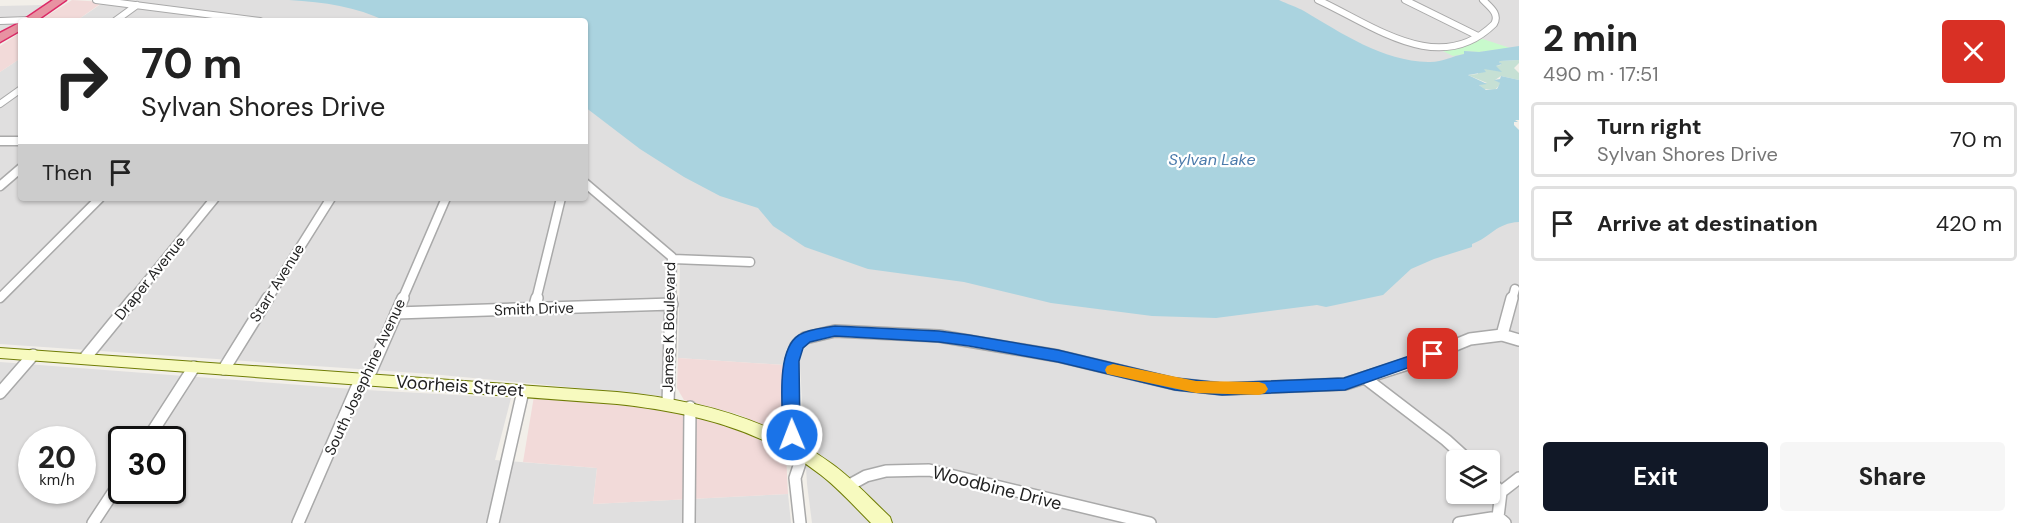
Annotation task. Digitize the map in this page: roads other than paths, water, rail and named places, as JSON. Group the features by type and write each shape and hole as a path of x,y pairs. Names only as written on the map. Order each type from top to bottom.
{"highway":[{"path":"33,18 61,0"},
{"path":"0,38 18,27"}],"street":[{"path":"96,0 236,18"},
{"path":"1318,0 1397,38 1424,47 1451,49 1465,44 1494,27 1497,21 1492,8 1483,0"},
{"path":"1405,0 1478,36"},
{"path":"119,18 137,5"},
{"path":"200,18 205,14"},
{"path":"0,21 18,21"},
{"path":"0,104 18,91"},
{"path":"0,141 18,141"},
{"path":"0,186 18,171"},
{"name":"James K Boulevard","path":"588,186 673,259 668,403"},
{"path":"0,298 97,201"},
{"name":"Draper Avenue","path":"85,358 213,201"},
{"name":"Starr Avenue","path":"224,369 329,201"},
{"name":"South Josephine Avenue","path":"298,523 357,387 371,371 445,201"},
{"path":"534,309 560,201"},
{"path":"673,259 750,262"},
{"path":"1502,335 1515,289"},
{"name":"Smith Drive","path":"396,313 672,304"},
{"path":"800,523 795,478 797,450 791,361 796,346 805,338 835,331 939,336 1058,356 1129,374 1196,387 1251,389 1345,384 1414,362 1470,339 1502,335 1519,340"},
{"name":"Voorheis Street","path":"0,353 523,391 668,403 690,407 752,426 797,450 828,470 883,523"},
{"path":"0,393 33,355"},
{"path":"156,426 194,367"},
{"path":"1365,378 1457,450"},
{"path":"493,523 523,391"},
{"path":"689,523 690,407"},
{"name":"Woodbine Drive","path":"846,487 863,476 877,471 898,468 929,470 1150,523"},
{"path":"1459,523 1501,520 1501,492 1519,478"},
{"path":"93,523 108,500"}],"water":[{"name":"Sylvan Lake","path":"289,0 1279,0 1363,44 1395,57 1428,62 1464,54 1464,51 1479,52 1519,46 1519,60 1500,61 1502,64 1496,66 1502,72 1484,69 1486,72 1468,75 1487,84 1479,85 1486,90 1497,89 1500,83 1494,80 1500,79 1501,76 1519,80 1519,120 1515,120 1518,122 1514,122 1514,125 1519,130 1519,222 1499,228 1472,244 1472,247 1411,269 1383,295 1326,307 1317,305 1216,318 1152,316 1051,303 964,282 868,269 805,247 773,226 758,208 720,196 684,177 640,149 588,109 588,18 378,18 340,6"}]}
